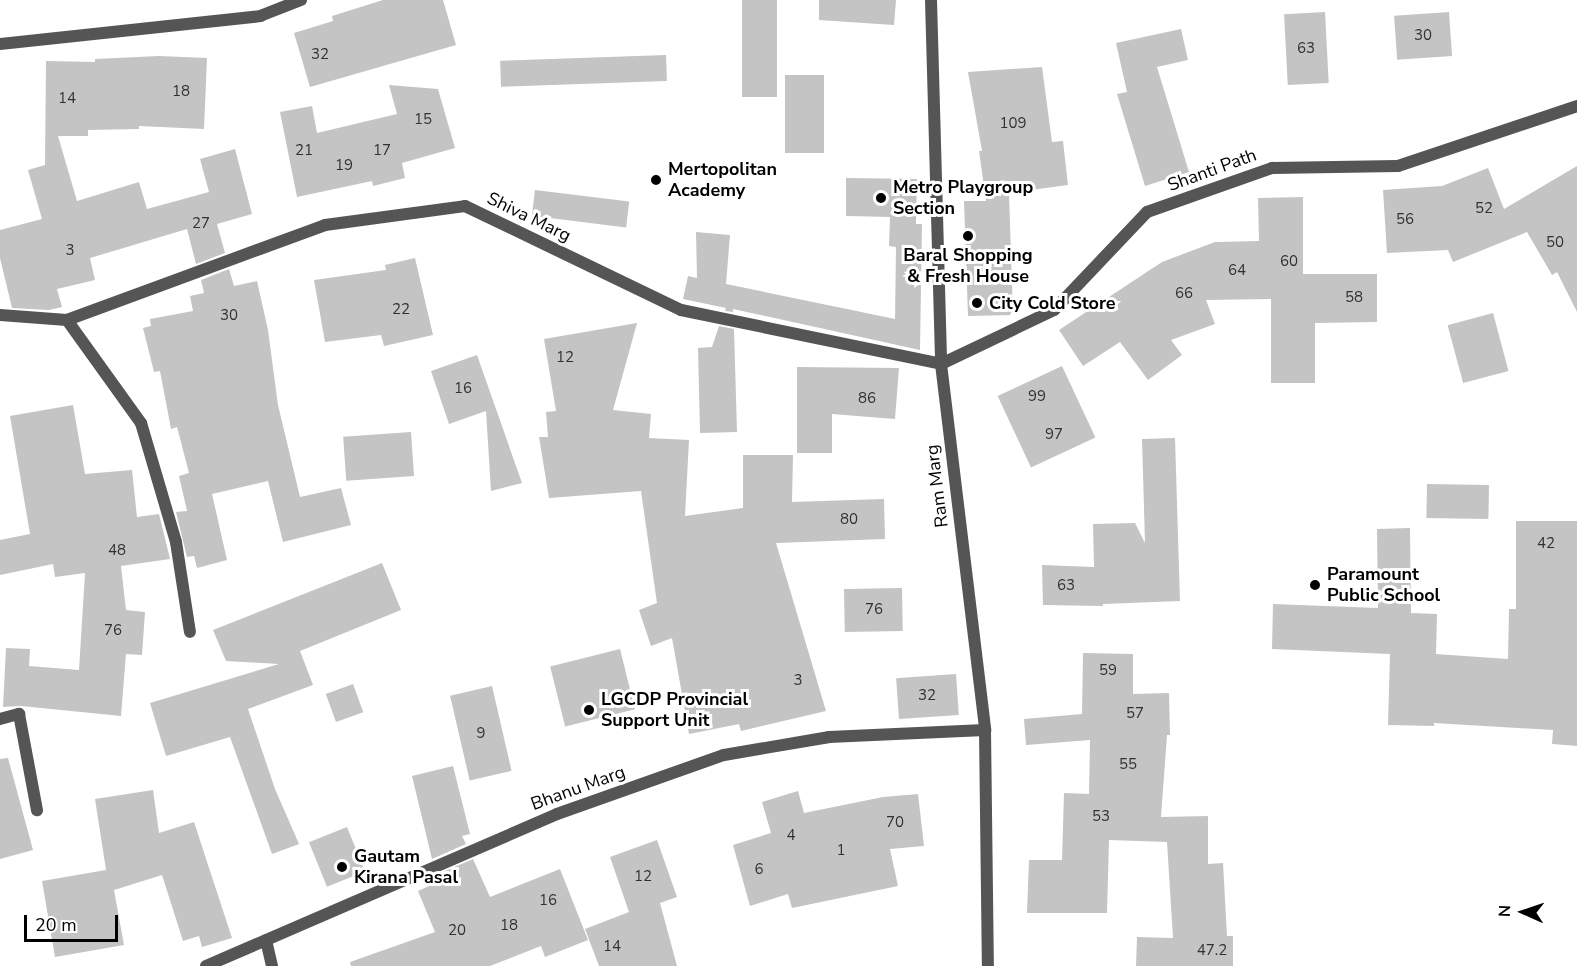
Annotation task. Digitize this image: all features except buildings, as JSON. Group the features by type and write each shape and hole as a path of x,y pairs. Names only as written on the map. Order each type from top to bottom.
{"street":[{"path":"0,44 260,16 301,0"},
{"name":"Ram Marg","path":"931,0 941,364 985,730 988,966"},
{"name":"Shanti Path","path":"941,364 1054,310 1147,212 1272,168 1398,166 1577,106"},
{"name":"Shiva Marg","path":"0,315 67,320 325,225 465,206 681,310 941,364"},
{"path":"67,320 141,423 176,542 190,632"},
{"path":"0,719 19,714 37,810"},
{"name":"Bhanu Marg","path":"206,966 557,814 724,755 829,738 985,730"},
{"path":"266,940 272,966"}],"place":[{"name":"Mertopolitan Academy","path":"656,180"},
{"name":"Metro Playgroup Section","path":"881,198"},
{"name":"Baral Shopping & Fresh House","path":"968,236"},
{"name":"City Cold Store","path":"977,303"},
{"name":"Paramount Public School","path":"1315,585"},
{"name":"LGCDP Provincial Support Unit","path":"589,710"},
{"name":"Gautam Kirana Pasal","path":"342,867"}]}
